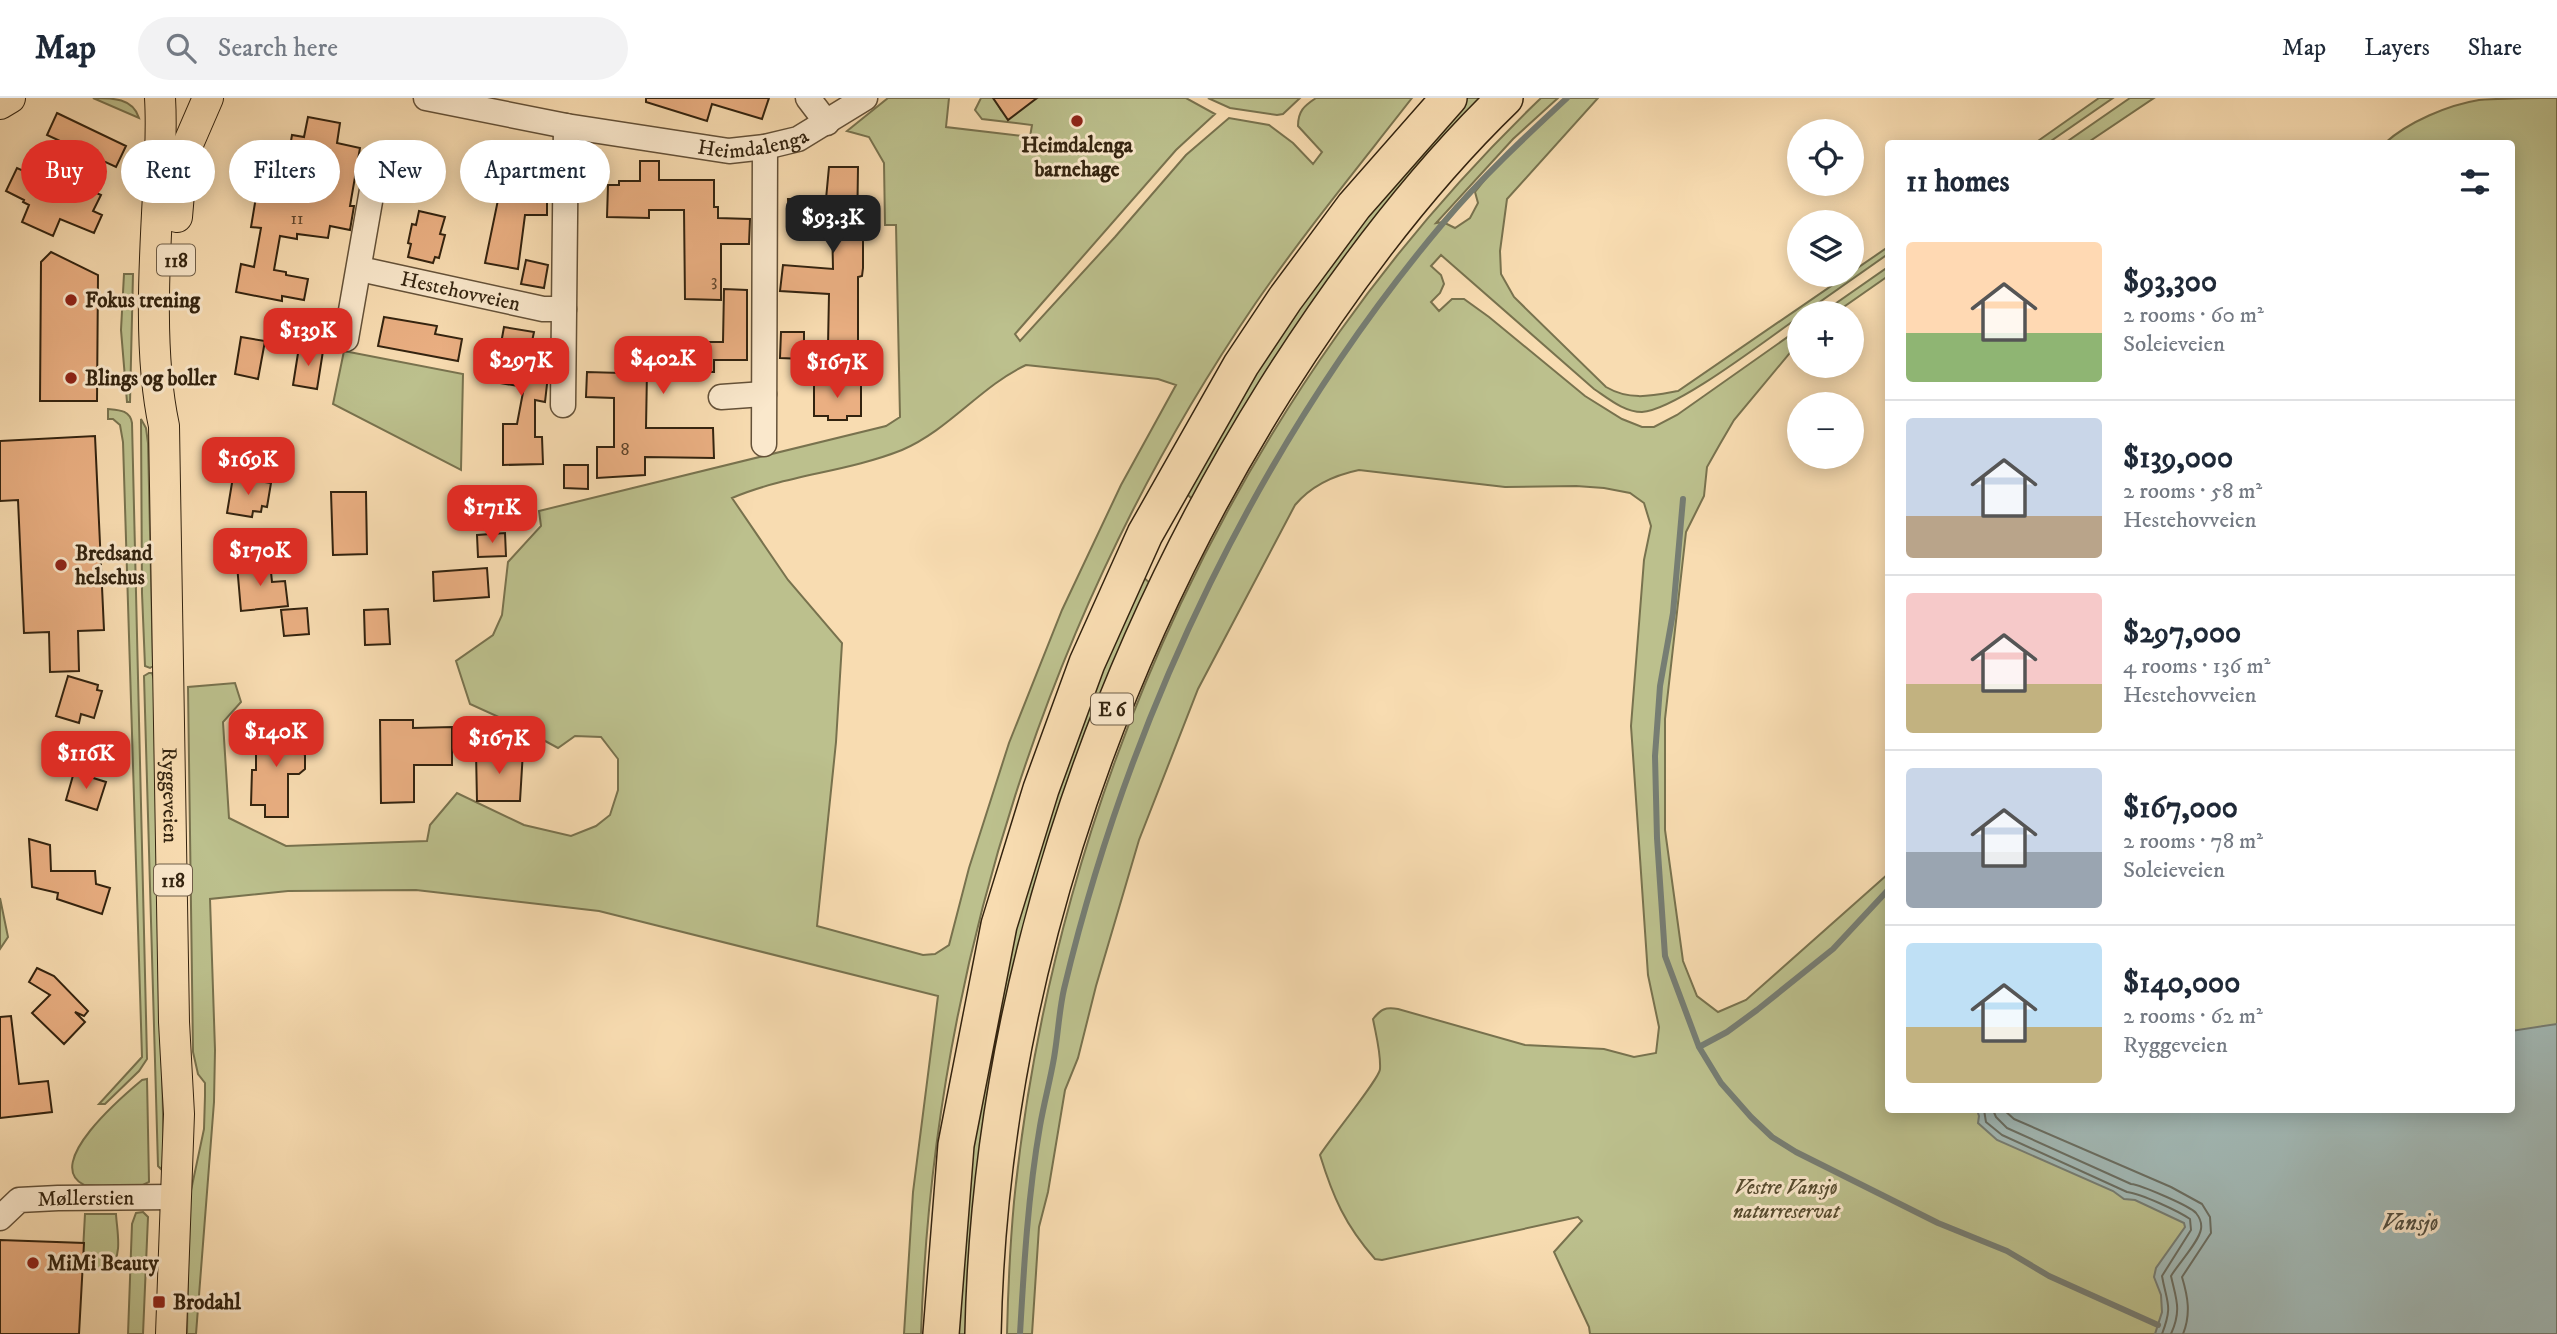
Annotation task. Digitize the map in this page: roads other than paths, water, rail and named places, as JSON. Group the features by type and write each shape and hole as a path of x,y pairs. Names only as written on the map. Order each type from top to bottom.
{"highway":[{"name":"E 6","path":"941,1334 956,1145 999,925 1041,789 1087,663 1145,534 1241,365 1285,299 1354,206 1449,98"},
{"name":"E 6","path":"983,1334 988,1238 999,1144 1034,955 1058,865 1110,714 1167,585 1240,448 1304,345 1356,271 1410,203 1504,98"}],"main road":[{"path":"0,104 10,98"},
{"name":"Ryggeveien","path":"160,98 155,246 156,359 158,399 164,426 174,1021 179,1114 171,1334"},
{"name":"Ryggeveien","path":"164,426 170,407 178,191 182,158 208,98"}],"street":[{"name":"Heimdalenga","path":"426,98 566,127 729,150 765,147 798,139 865,98"},
{"path":"808,98 827,123"},
{"path":"563,405 566,127"},
{"path":"764,444 765,147"},
{"path":"346,338 370,203"},
{"name":"Hestehovveien","path":"360,269 543,309 564,309"},
{"path":"721,397 764,394"},
{"name":"Møllerstien","path":"0,1218 19,1200 177,1198"}],"water":[{"name":"Vansjø","path":"2557,1024 2557,1334 2155,1334 2162,1312 2161,1295 2154,1277 2156,1268 2185,1227 2184,1223 2135,1200 2124,1199 2113,1191 1997,1140 1978,1123 1978,1113 2515,1113 2515,1030"}],"waterway":[{"path":"1020,1334 1032,1178 1064,989 1092,886 1125,783 1165,682 1210,583 1261,487 1317,395 1378,306 1458,205 1567,98"},
{"path":"1683,499 1673,613 1660,686 1655,756 1657,838 1665,956 1699,1047 1721,1083 1751,1117 1772,1137 1796,1152 1938,1223 2007,1251 2049,1276 2158,1325"},
{"path":"1699,1047 1727,1032 1833,949 1885,893"}],"place":[{"name":"Heimdalenga barnehage","path":"1077,121"},
{"name":"Fokus trening","path":"71,300"},
{"name":"Blings og boller","path":"71,378"},
{"name":"Bredsand helsehus","path":"61,565"},
{"name":"MiMi Beauty","path":"33,1263"},
{"name":"Brodahl","path":"159,1302"}],"park label":[{"name":"Vestre Vansjø naturreservat","path":"1786,1199"}]}
